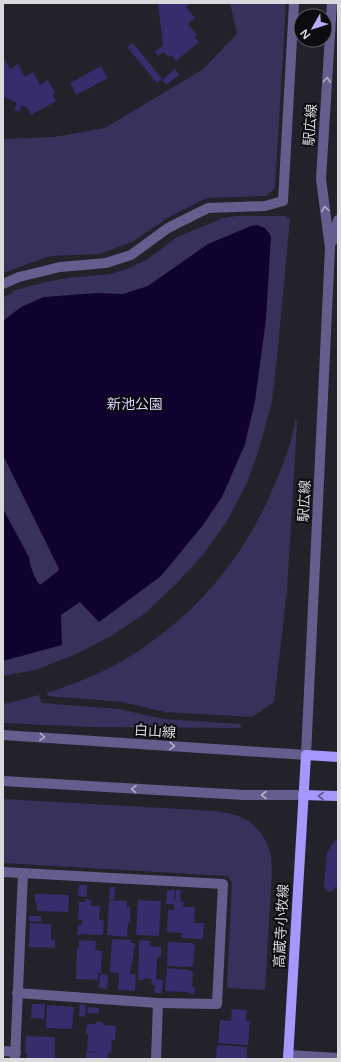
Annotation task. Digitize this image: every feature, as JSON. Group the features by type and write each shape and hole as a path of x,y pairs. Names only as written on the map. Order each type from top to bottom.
{"main road":[{"path":"306,755 338,757"},
{"name":"高蔵寺小牧線","path":"288,1057 306,755"},
{"path":"303,795 338,796"}],"street":[{"path":"3,284 19,277 60,267 106,263 131,255 168,228 208,208 265,206 284,201 294,3"},
{"name":"駅広線","path":"306,755 330,248 321,179 332,3"},
{"name":"駅広線","path":"330,248 338,220"},
{"name":"白山線","path":"3,735 306,755"},
{"path":"3,781 244,795 303,795"},
{"path":"3,872 223,884 217,1004 158,1002 17,993"},
{"path":"3,1051 15,1055 23,874"},
{"path":"156,1059 158,1002"},
{"path":"288,1057 338,1058"}],"green space":[{"path":"230,3 286,3 275,188 266,196 207,198 169,217 132,242 99,254 50,256 3,273 3,139 54,137 105,128 202,70 237,34"},
{"name":"新池公園","path":"237,216 285,216 290,219 272,401 260,446 247,483 227,521 202,556 176,584 143,615 111,636 74,655 35,670 3,676 3,297 13,293 12,291 46,282 67,278 110,274 130,268 148,259 177,237 221,218"},
{"path":"295,419 297,422 287,591 274,702 252,717 165,712 122,702 48,696 47,693 100,672 117,664 143,648 189,611 210,589 246,542 260,515 287,454"},
{"path":"39,695 42,703 119,709 163,719 240,724 241,728 91,727 3,723 3,704"},
{"path":"3,799 215,811 233,814 253,824 264,838 271,857 272,871 265,990 227,988 232,882 227,876 3,863"}],"shaded area":[{"name":"新池公園","path":"257,225 265,228 271,236 266,319 255,401 245,444 222,497 203,525 161,576 99,622 80,602 61,615 62,645 3,661 3,509 29,557 33,572 40,585 59,569 3,455 3,321 21,307 44,297 97,293 123,294 148,286 208,244 251,226"}],"building":[{"path":"158,3 191,3 186,7 195,18 188,24 197,35 194,36 199,42 176,61 172,55 169,57 164,52 158,56 155,52 163,45"},
{"path":"133,43 162,79 157,83 127,47"},
{"path":"3,57 10,69 18,64 25,77 33,72 40,85 48,80 55,93 53,95 56,101 31,115 27,108 22,105 19,112 14,110 17,103 3,96"},
{"path":"101,66 108,78 76,95 70,83"},
{"path":"175,69 179,75 166,85 162,80"},
{"path":"338,837 338,887 335,887 333,891 328,892 324,886 327,853"},
{"path":"79,885 87,885 87,897 78,896"},
{"path":"110,887 115,887 114,899 109,899"},
{"path":"167,890 175,890 175,901 176,890 181,890 180,902 184,902 183,907 195,907 194,923 204,923 203,939 182,938 182,933 167,932 168,910 174,910 174,904 166,904"},
{"path":"35,894 69,895 68,912 37,911"},
{"path":"85,899 91,900 91,906 100,906 99,920 104,920 103,935 77,935 78,925 82,925 82,920 78,920 79,902 85,902"},
{"path":"109,900 127,901 127,907 130,907 130,923 128,923 127,937 107,935"},
{"path":"138,900 161,901 159,936 136,935"},
{"path":"29,916 41,916 41,922 29,921"},
{"path":"30,923 51,924 51,940 55,940 55,948 29,947"},
{"path":"112,939 131,940 131,943 135,943 130,974 136,975 135,991 118,990 119,973 110,972"},
{"path":"79,940 96,941 95,950 102,951 101,973 98,973 98,980 76,979 77,948 79,948"},
{"path":"139,940 150,941 150,946 161,947 161,957 157,957 156,979 163,980 162,993 154,993 155,985 151,985 152,979 144,978 144,980 138,980"},
{"path":"168,942 193,943 193,945 195,945 192,967 167,966"},
{"path":"167,968 193,971 192,987 195,987 194,994 188,992 165,991"},
{"path":"100,974 108,975 107,989 99,988"},
{"path":"32,1004 45,1004 44,1019 31,1018"},
{"path":"80,1004 86,1005 85,1017 79,1016"},
{"path":"47,1005 74,1007 72,1029 46,1028"},
{"path":"88,1007 99,1008 99,1014 87,1013"},
{"path":"232,1009 247,1010 246,1021 250,1021 248,1045 218,1043 220,1020 231,1021"},
{"path":"96,1022 103,1022 103,1025 116,1026 115,1040 112,1040 111,1053 108,1053 108,1059 86,1059 86,1052 100,1053 87,1051 87,1025 96,1024"},
{"path":"26,1036 55,1037 55,1059 27,1059 27,1054 25,1053"},
{"path":"217,1045 247,1047 247,1059 216,1059"}]}
